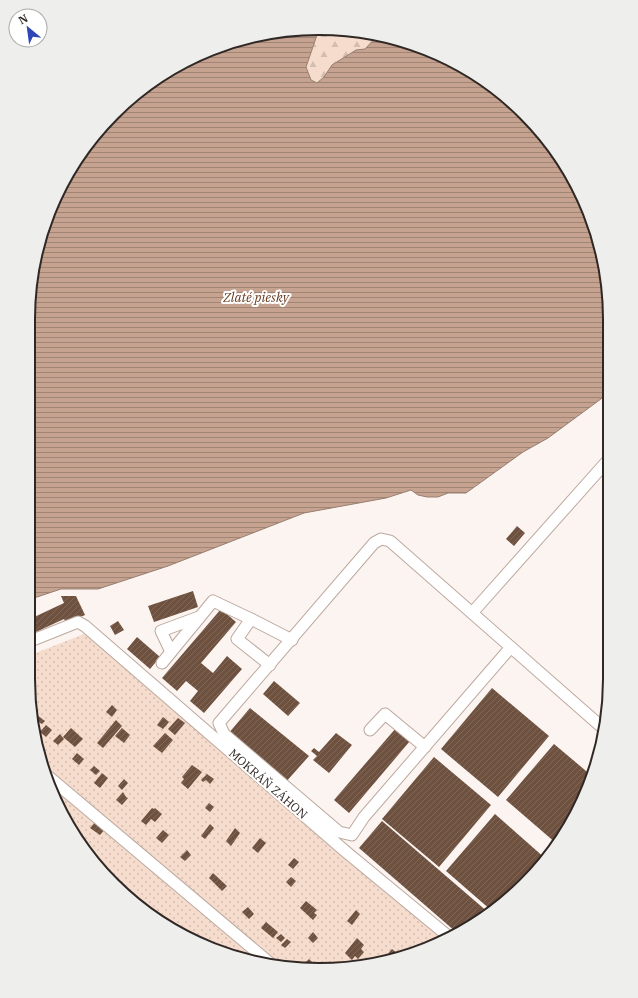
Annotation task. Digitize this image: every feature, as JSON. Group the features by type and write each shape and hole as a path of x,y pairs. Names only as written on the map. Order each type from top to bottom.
{"street":[{"path":"472,613 603,466"},
{"path":"510,647 364,818 352,835 339,832 224,734 219,723 374,543 382,539 390,541 599,725"},
{"path":"162,663 213,601 292,640"},
{"path":"170,652 161,631 200,617"},
{"path":"251,619 238,639 270,665"},
{"name":"MOKRÁŇ ZÁHON","path":"35,639 78,622 340,846 445,934"},
{"path":"370,730 385,714 425,747"},
{"path":"55,782 264,958"}],"green space":[{"path":"317,35 356,37 373,40 365,49 356,50 332,65 324,78 317,83 311,80 306,67"},
{"path":"84,634 109,642 450,931 410,948 374,958 356,961 319,963 282,961 264,958 228,948 193,934 161,915 132,893 105,866 83,837 64,805 50,770 40,734 37,716 35,653"}],"water":[{"name":"Zlaté piesky","path":"317,35 306,67 311,80 317,83 324,77 332,65 356,50 365,49 374,40 410,50 445,64 477,83 506,105 520,118 544,146 565,177 574,193 588,228 598,264 601,282 603,319 603,397 548,438 523,452 466,493 448,493 438,497 427,497 418,495 411,490 386,498 304,513 168,566 98,589 61,589 35,598 35,319 37,282 40,264 50,228 64,193 83,161 105,132 118,118 132,105 161,83 193,64 228,50 264,40 282,37"}],"building":[{"path":"517,526 525,533 514,546 506,539"},
{"path":"193,591 198,607 154,622 148,606"},
{"path":"61,596 76,596 85,615 66,623 64,619 36,632 35,617 64,603"},
{"path":"221,609 236,622 201,663 213,673 227,656 242,669 204,713 190,701 198,691 186,681 177,691 162,678"},
{"path":"118,621 124,630 115,635 110,626"},
{"path":"137,637 160,657 150,669 127,649"},
{"path":"274,681 300,703 288,716 263,694"},
{"path":"492,688 549,736 498,797 441,749"},
{"path":"112,705 117,710 112,717 106,712"},
{"path":"250,708 309,756 285,783 228,734"},
{"path":"37,715 45,721 42,724 38,722"},
{"path":"163,717 169,722 163,729 157,725"},
{"path":"178,718 185,723 175,735 168,729"},
{"path":"116,720 122,726 103,748 97,743"},
{"path":"46,725 52,730 46,737 40,732"},
{"path":"71,728 83,739 75,747 63,737"},
{"path":"122,728 130,735 124,743 115,736"},
{"path":"396,728 410,741 349,813 334,800"},
{"path":"165,733 173,740 162,753 153,746"},
{"path":"336,733 352,745 329,773 313,760 317,756 311,751 314,748 319,752"},
{"path":"60,734 64,739 58,745 53,741"},
{"path":"554,744 587,772 574,805 553,840 506,800"},
{"path":"77,753 84,759 79,765 72,759"},
{"path":"434,757 491,805 439,867 382,819"},
{"path":"192,765 202,772 188,789 181,783 184,779 182,777"},
{"path":"94,766 100,771 96,775 90,770"},
{"path":"102,773 108,778 100,788 94,783"},
{"path":"207,774 214,779 210,784 206,780 203,782 201,780"},
{"path":"124,779 128,783 122,790 118,786"},
{"path":"123,792 128,798 122,805 116,800"},
{"path":"209,803 214,807 210,812 205,808"},
{"path":"152,808 155,808 162,814 155,822 151,819 146,825 141,821"},
{"path":"495,814 542,855 520,880 488,907 446,871"},
{"path":"96,821 106,828 100,835 90,828"},
{"path":"382,821 485,909 453,929 359,848"},
{"path":"210,824 214,828 205,839 201,836"},
{"path":"235,828 240,833 231,846 226,841"},
{"path":"163,830 169,835 162,843 156,838"},
{"path":"260,838 266,843 258,853 252,848"},
{"path":"187,850 191,855 185,861 180,857"},
{"path":"294,858 299,862 293,869 288,865"},
{"path":"213,873 227,886 222,891 209,878"},
{"path":"291,877 296,881 291,887 286,882"},
{"path":"306,901 317,910 314,913 317,915 313,920 300,908"},
{"path":"248,907 254,914 249,919 242,912"},
{"path":"356,910 360,914 352,925 347,921"},
{"path":"266,922 278,932 273,938 261,928"},
{"path":"313,932 318,938 313,943 308,938"},
{"path":"281,934 285,938 281,942 276,938"},
{"path":"357,938 364,945 361,949 364,952 358,959 355,956 352,960 345,953"},
{"path":"287,939 291,942 285,948 281,945"},
{"path":"392,949 396,952 393,953 387,954"},
{"path":"309,959 313,963 306,962"}]}
